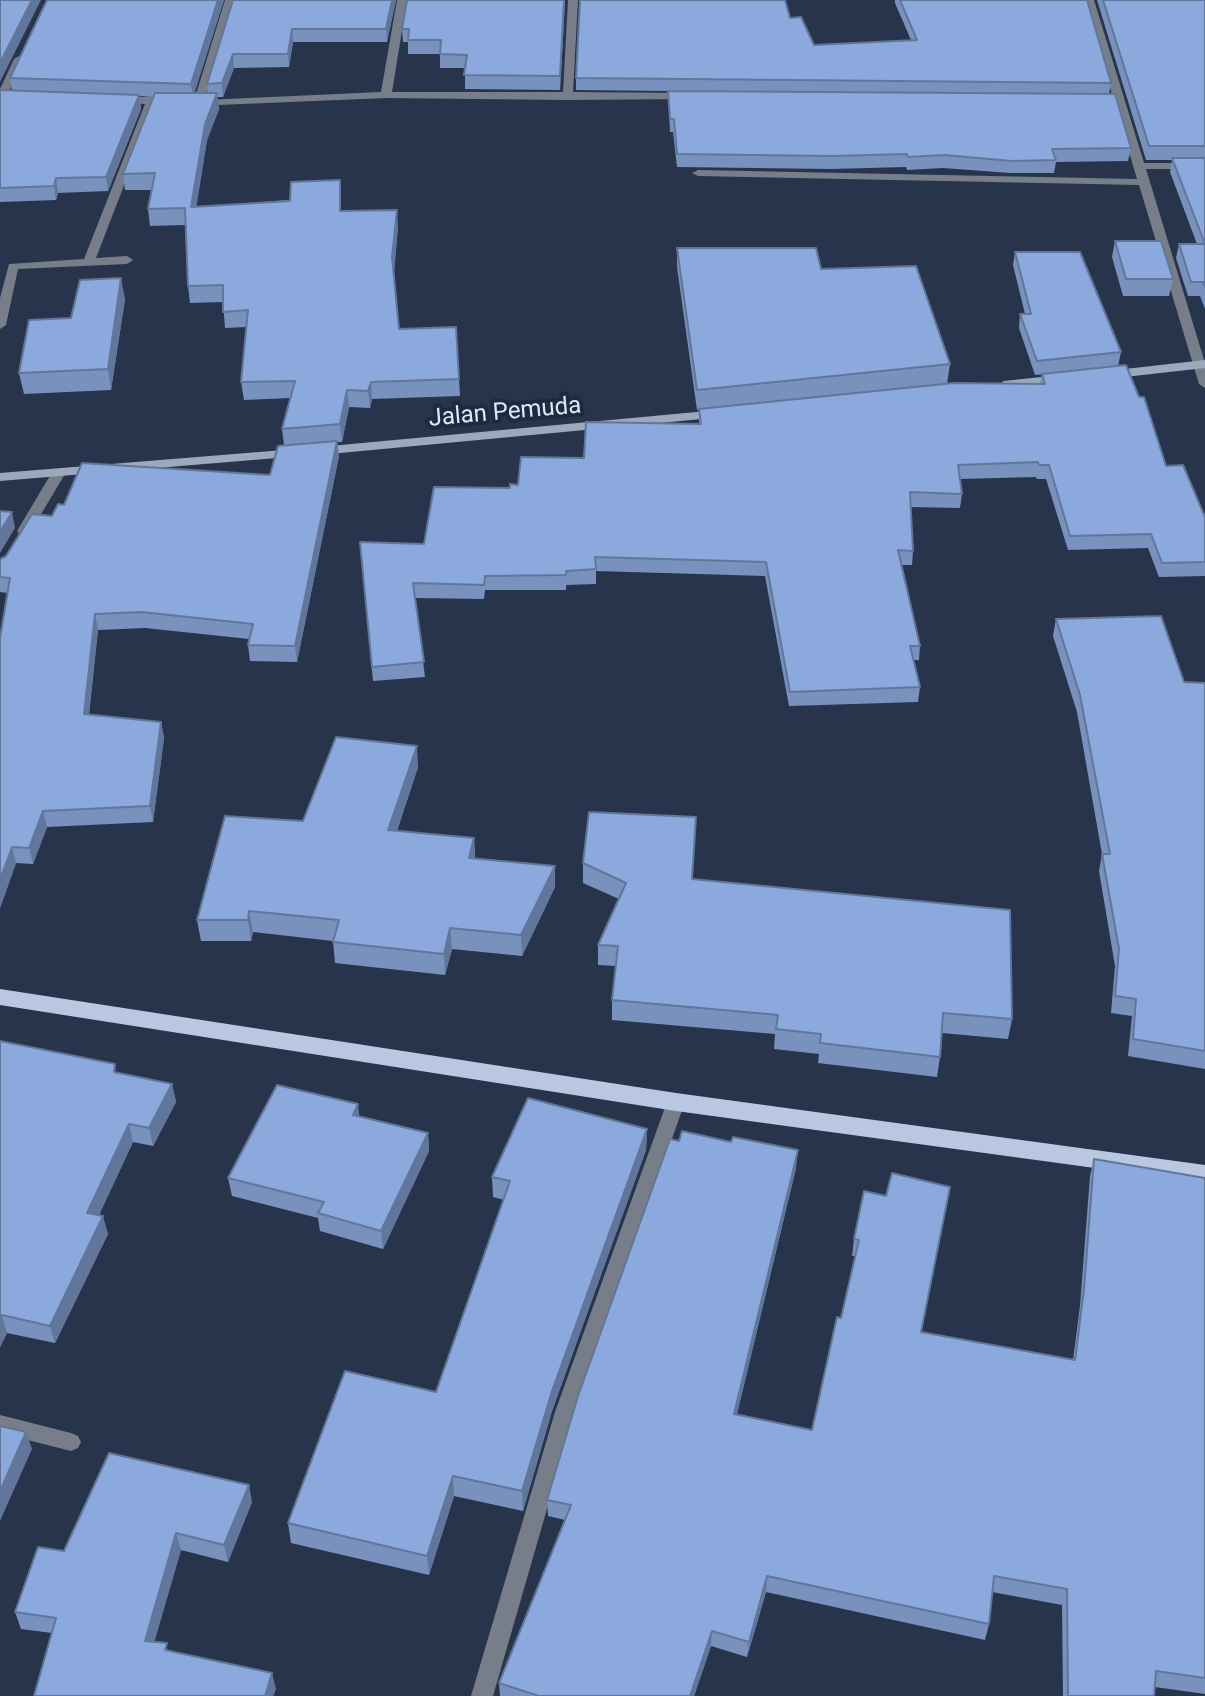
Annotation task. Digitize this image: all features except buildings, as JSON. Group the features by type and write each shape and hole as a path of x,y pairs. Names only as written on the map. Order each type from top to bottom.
{"main road":[{"path":"0,997 676,1102 1205,1174"}],"street":[{"path":"199,104 230,0"},
{"path":"386,95 402,0"},
{"path":"568,97 573,0"},
{"path":"1089,0 1203,365 1205,384"},
{"path":"16,98 1,98 28,42"},
{"path":"107,100 199,104 386,95 706,96"},
{"path":"88,263 152,100"},
{"path":"1105,100 1120,101"},
{"path":"1140,166 1205,166"},
{"path":"698,173 1145,182"},
{"path":"0,325 6,266 127,260"},
{"path":"1093,376 1203,365"},
{"path":"986,387 1078,378"},
{"name":"Jalan Pemuda","path":"0,477 727,413"},
{"path":"14,546 58,474"},
{"path":"482,1696 565,1412 676,1102"},
{"path":"0,1424 71,1442"}]}
